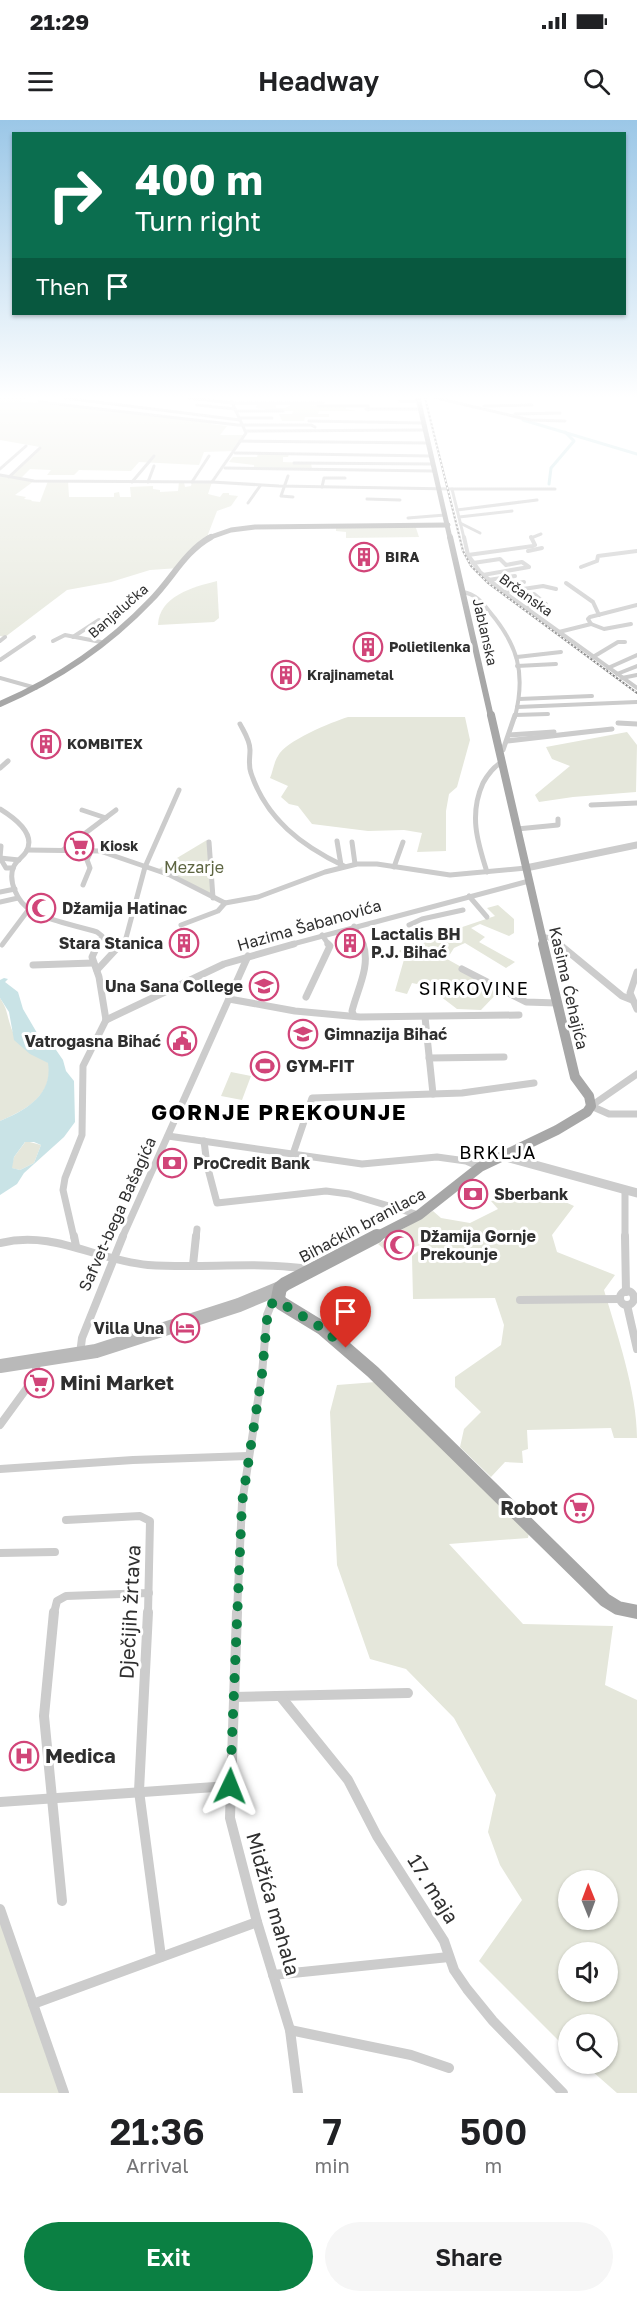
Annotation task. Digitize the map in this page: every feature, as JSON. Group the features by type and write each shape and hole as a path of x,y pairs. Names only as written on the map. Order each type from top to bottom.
{"main road":[{"name":"Jablanska","path":"439,490 527,874"},
{"path":"423,525 437,525 447,521"},
{"path":"423,525 447,521"},
{"name":"Banjalučka","path":"0,704 62,673 150,602 196,548 214,535 236,529 262,526 423,525"},
{"name":"Kasima Ćehajića","path":"527,874 572,1068 589,1096 591,1106"},
{"name":"Bihaćkih branilaca","path":"0,1366 80,1355 249,1301 278,1298 315,1270 419,1215 480,1167 557,1130 587,1112 591,1106"},
{"path":"278,1298 322,1328 373,1372 605,1600 618,1608 637,1612"}],"street":[{"path":"248,503 257,490"},
{"path":"284,490 281,496 293,497"},
{"path":"349,496 351,490"},
{"path":"367,499 400,501 398,490"},
{"name":"Brčanska","path":"450,490 468,555 483,575 637,688"},
{"path":"457,510 537,500"},
{"path":"459,517 513,511"},
{"path":"408,518 412,516 447,521"},
{"path":"460,523 480,533"},
{"path":"468,555 534,545 530,537 541,534"},
{"path":"632,545 637,550"},
{"path":"502,551 514,554 542,548"},
{"path":"581,567 597,561 598,556 637,550"},
{"path":"473,563 500,559 506,565 522,561 527,568 483,575"},
{"path":"488,580 515,576"},
{"path":"496,586 524,582"},
{"path":"566,583 593,602 599,615"},
{"path":"504,592 543,586 556,589"},
{"path":"463,592 470,592 482,602 515,647 519,699 507,741 503,750 500,750"},
{"path":"526,608 546,604 534,594"},
{"path":"591,624 588,618 637,605"},
{"path":"74,637 99,620"},
{"path":"558,632 591,624 604,629 631,624"},
{"path":"53,641 63,635 101,642"},
{"path":"0,641 5,637"},
{"path":"0,660 34,637"},
{"path":"593,657 618,642 625,642"},
{"path":"517,657 561,652"},
{"path":"608,668 637,655"},
{"path":"517,666 556,664"},
{"path":"617,674 637,666"},
{"path":"622,678 637,675"},
{"path":"0,678 36,688"},
{"path":"519,699 592,696"},
{"path":"517,707 637,702"},
{"path":"515,715 548,714"},
{"path":"618,723 637,724"},
{"path":"240,724 250,748 251,774 276,819 297,840 343,866"},
{"path":"507,741 612,729"},
{"path":"509,735 554,732"},
{"path":"0,768 8,761"},
{"path":"487,872 474,816 483,783 497,764 502,762"},
{"path":"97,970 126,938 146,867 179,790"},
{"path":"591,805 637,803"},
{"path":"0,809 23,828 29,842 27,850 13,868 18,898 29,909 100,934 102,939 94,951 93,963 97,970 106,1020 83,1066 82,1135 65,1178 63,1190 76,1246"},
{"path":"82,810 106,818"},
{"path":"63,850 116,810"},
{"path":"517,829 559,825 558,819"},
{"path":"337,841 343,866"},
{"path":"209,842 213,898"},
{"path":"352,842 355,864"},
{"path":"394,867 402,842"},
{"path":"181,925 218,911 225,903 279,889 343,866 370,863 448,876 487,872 527,874 637,845"},
{"path":"1,846 0,858 6,868 13,868"},
{"path":"27,850 92,849 179,879 225,903"},
{"path":"83,885 90,868 87,860 92,849"},
{"path":"0,858 19,860"},
{"name":"Hazima Šabanovića","path":"106,1020 224,964 322,934 470,896 527,874"},
{"path":"0,892 15,889"},
{"path":"470,896 487,917"},
{"path":"0,902 18,898"},
{"path":"2,945 29,909"},
{"path":"409,925 422,919 463,910"},
{"path":"411,911 422,919"},
{"path":"354,926 364,939 367,953 352,1011 354,1016"},
{"path":"306,997 330,946 322,934"},
{"path":"542,936 553,939 622,996 632,1000"},
{"name":"Safvet-bega Bašagića","path":"80,1355 82,1338 112,1259 249,956"},
{"path":"33,965 93,963"},
{"path":"462,969 526,1002 557,1003"},
{"path":"637,972 630,993 637,1009"},
{"path":"229,999 295,1011 354,1016 519,1016"},
{"path":"425,1017 433,1094"},
{"path":"429,1058 504,1057"},
{"name":"Bihaćkih branilaca","path":"591,1106 637,1074"},
{"path":"293,1154 312,1098 433,1094 534,1083"},
{"path":"591,1106 609,1114 637,1114"},
{"path":"168,1136 362,1164 387,1165 438,1156 462,1159 480,1167"},
{"path":"204,1142 207,1165 217,1203 326,1191 349,1194 419,1215"},
{"path":"502,1156 637,1193"},
{"path":"625,1190 626,1292"},
{"path":"193,1265 197,1229"},
{"path":"0,1242 31,1237 76,1246 112,1259 193,1265 270,1264 315,1270"},
{"path":"520,1300 633,1303 635,1298 626,1292"},
{"path":"626,1292 620,1295 637,1349"},
{"name":"Midžića mahala","path":"278,1298 267,1315 262,1374 248,1456 239,1542 230,1818 257,1922 290,2030 298,2093"},
{"path":"0,1425 35,1377 37,1361"},
{"path":"0,1469 166,1458 248,1456"},
{"name":"Dječijih žrtava","path":"66,1520 140,1516 149,1520 152,1528 139,1791 161,1958"},
{"path":"0,1553 55,1552"},
{"path":"62,1901 44,1716 57,1601 66,1596 149,1593"},
{"path":"234,1697 408,1693"},
{"name":"17. maja","path":"281,1696 348,1780 377,1836 444,1941 454,1970 466,1989 493,2021 562,2093"},
{"path":"0,1802 230,1786"},
{"path":"0,1909 64,2093"},
{"path":"33,2004 257,1922"},
{"path":"273,1975 449,1957"},
{"path":"290,2030 399,2051 423,2057 450,2068"}],"green space":[{"path":"0,490 22,490 15,495 40,502 45,490 69,490 69,497 114,497 114,493 119,492 120,497 131,497 130,490 160,490 160,492 209,490 208,494 220,497 223,493 238,496 231,506 217,511 207,537 179,568 150,570 111,582 67,590 5,637 0,636"},
{"path":"415,525 419,537 346,538 346,532 336,531 336,526"},
{"path":"217,581 219,618 214,622 158,625 164,607 179,594"},
{"path":"348,717 465,717 470,740 457,787 449,794 446,811 446,851 417,852 422,833 404,830 368,831 312,824 298,806 289,804 281,797 288,786 270,778 282,750 310,733"},
{"path":"627,732 637,745 636,792 539,802 535,795 570,766 552,759 546,747"},
{"name":"Mezarje","path":"207,840 213,898 157,870"},
{"path":"498,905 514,919 514,933 509,936 480,924 471,928 485,937 479,942 515,962 506,968 465,943 454,948 447,959 501,989 481,1010 457,1009 427,986 412,983 407,994 395,991 405,956 399,951 406,946 495,916 487,908"},
{"path":"0,998 6,1009 12,1031 20,1043 49,1063 49,1074 47,1084 36,1100 0,1121"},
{"path":"231,1072 251,1076 242,1100 221,1096"},
{"path":"26,1141 41,1145 34,1163 20,1170 11,1168 14,1157"},
{"path":"535,1188 574,1206 552,1235 557,1252 615,1275 604,1290 630,1383 637,1438 614,1438 611,1428 527,1430 528,1449 522,1451 523,1463 505,1462 491,1477 460,1447 464,1429 481,1412 455,1387 455,1377 501,1345 504,1325 495,1298 413,1299 412,1256 428,1243 390,1254 378,1244 433,1211 441,1218 470,1223 498,1209 491,1201 519,1198"},
{"path":"376,1382 529,1533 528,1538 449,1544 523,1624 613,1626 605,1685 637,1700 637,2093 617,2093 595,2074 618,2074 618,2014 558,2014 558,2040 479,1961 522,1900 500,1865 488,1832 496,1795 454,1718 406,1669 370,1659 337,1565 330,1412 337,1385"},
{"path":"0,1909 64,2093 0,2093"}],"water":[{"path":"8,979 5,982 18,992 23,1009 40,1038 54,1047 63,1060 66,1071 74,1081 75,1122 64,1137 24,1173 17,1184 0,1195 0,1121 28,1106 42,1093 48,1074 48,1063 30,1054 14,1040 9,1012 0,998 0,980","holes":["25,1142 41,1145 34,1163 20,1170 12,1168 14,1157"]}],"railway":[{"path":"448,490 463,551 471,566 488,583 637,693"}],"place":[{"name":"BIRA","path":"364,557"},
{"name":"Polietilenka","path":"368,647"},
{"name":"Krajinametal","path":"286,675"},
{"name":"KOMBITEX","path":"46,744"},
{"name":"Kiosk","path":"79,846"},
{"name":"Džamija Hatinac","path":"41,908"},
{"name":"Stara Stanica","path":"184,943"},
{"name":"Lactalis BH P.J. Bihać","path":"350,943"},
{"name":"Una Sana College","path":"264,986"},
{"name":"Gimnazija Bihać","path":"303,1034"},
{"name":"Vatrogasna Bihać","path":"182,1041"},
{"name":"GYM-FIT","path":"265,1066"},
{"name":"ProCredit Bank","path":"172,1163"},
{"name":"Sberbank","path":"473,1194"},
{"name":"Džamija Gornje Prekounje","path":"399,1245"},
{"name":"Villa Una","path":"185,1328"},
{"name":"Mini Market","path":"39,1383"},
{"name":"Robot","path":"579,1508"},
{"name":"Medica","path":"24,1756"}],"district":[{"name":"SIRKOVINE","path":"474,989"},
{"name":"GORNJE PREKOUNJE","path":"279,1112"},
{"name":"BRKLJA","path":"498,1153"}],"route":[{"path":"230,1786 242,1503 262,1374 268,1309 274,1301 281,1303 322,1328 346,1348"}]}
